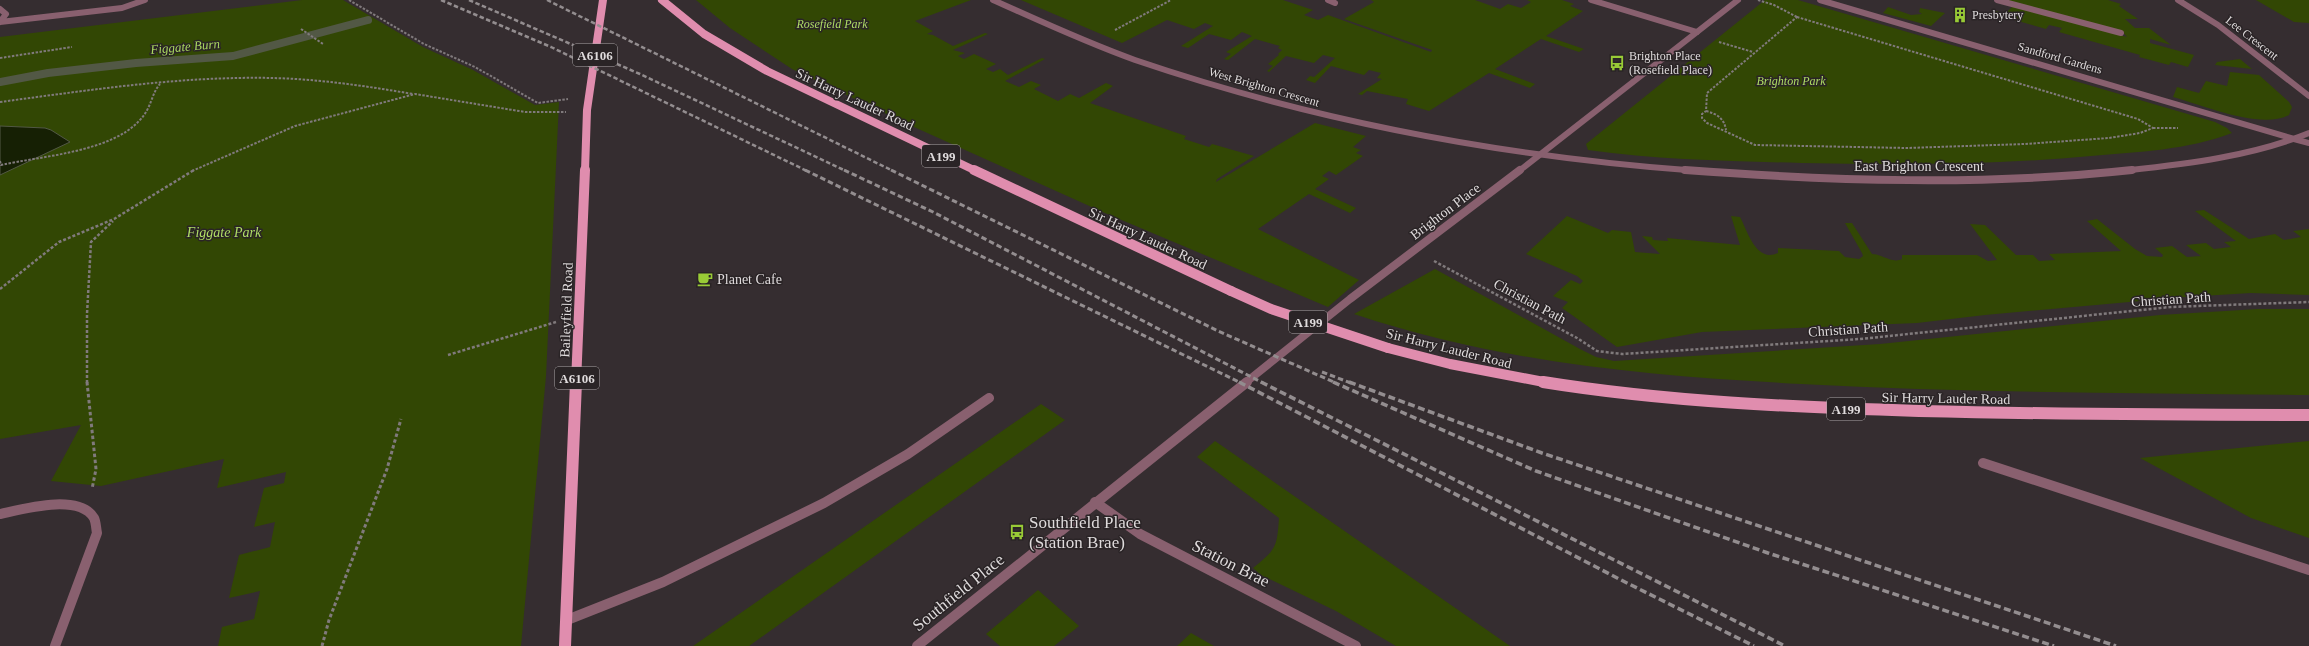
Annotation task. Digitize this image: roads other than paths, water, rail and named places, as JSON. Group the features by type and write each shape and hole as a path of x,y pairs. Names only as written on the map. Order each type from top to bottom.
{"main road":[{"name":"Baileyfield Road","path":"565,646 580,315 587,110 603,0"},
{"name":"Sir Harry Lauder Road","path":"662,0 705,34 748,62 783,80 1231,291 1271,309 1388,348 1428,359 1520,379 1593,390 1686,400 1803,407 1995,413 2309,415"}],"street":[{"path":"0,9 6,14 0,22 122,8 145,0"},
{"name":"West Brighton Crescent","path":"993,0 1132,59 1273,102 1446,141 1541,154"},
{"path":"1328,0 1336,3"},
{"path":"1591,0 1695,33"},
{"name":"Brighton Place","path":"1168,443 1738,0"},
{"name":"Sandford Gardens","path":"1820,0 2309,142"},
{"path":"1996,0 2121,33"},
{"name":"Lee Crescent","path":"2178,0 2218,25 2309,96"},
{"path":"2294,138 2309,133"},
{"name":"East Brighton Crescent","path":"1541,154 1695,172 1769,177 1898,180 1987,179 2064,176 2174,164 2250,151 2294,138"},
{"path":"566,620 663,582 824,503 908,454 989,398"},
{"name":"Southfield Place","path":"917,646 1168,443"},
{"path":"1983,463 2309,570"},
{"name":"Station Brae","path":"1095,502 1140,534 1356,646"},
{"path":"0,514 54,505 73,505 82,507 94,515 98,523 98,533 55,646"}],"waterway":[{"name":"Figgate Burn","path":"0,82 48,73 136,63 233,56 368,20"}],"railway":[{"path":"441,0 551,47 807,171"},
{"path":"469,0 640,74 846,171"},
{"path":"547,0 893,171"},
{"path":"805,170 1240,382"},
{"path":"844,170 933,212 1263,383"},
{"path":"891,170 1218,331 1336,383"},
{"path":"1322,372 1351,383"},
{"path":"1240,382 1625,582 1754,646"},
{"path":"1261,382 1785,646"},
{"path":"1333,382 1536,471 1768,553 2054,646"},
{"path":"1349,382 1542,453 2116,646"}],"place":[{"name":"Presbytery","path":"1960,15"},
{"name":"Brighton Place (Rosefield Place)","path":"1617,63"},
{"name":"Planet Cafe","path":"705,279"},
{"name":"Southfield Place (Station Brae)","path":"1017,532"}],"park label":[{"name":"Rosefield Park","path":"832,24"},
{"name":"Brighton Park","path":"1791,81"},
{"name":"Figgate Park","path":"224,232"}]}
